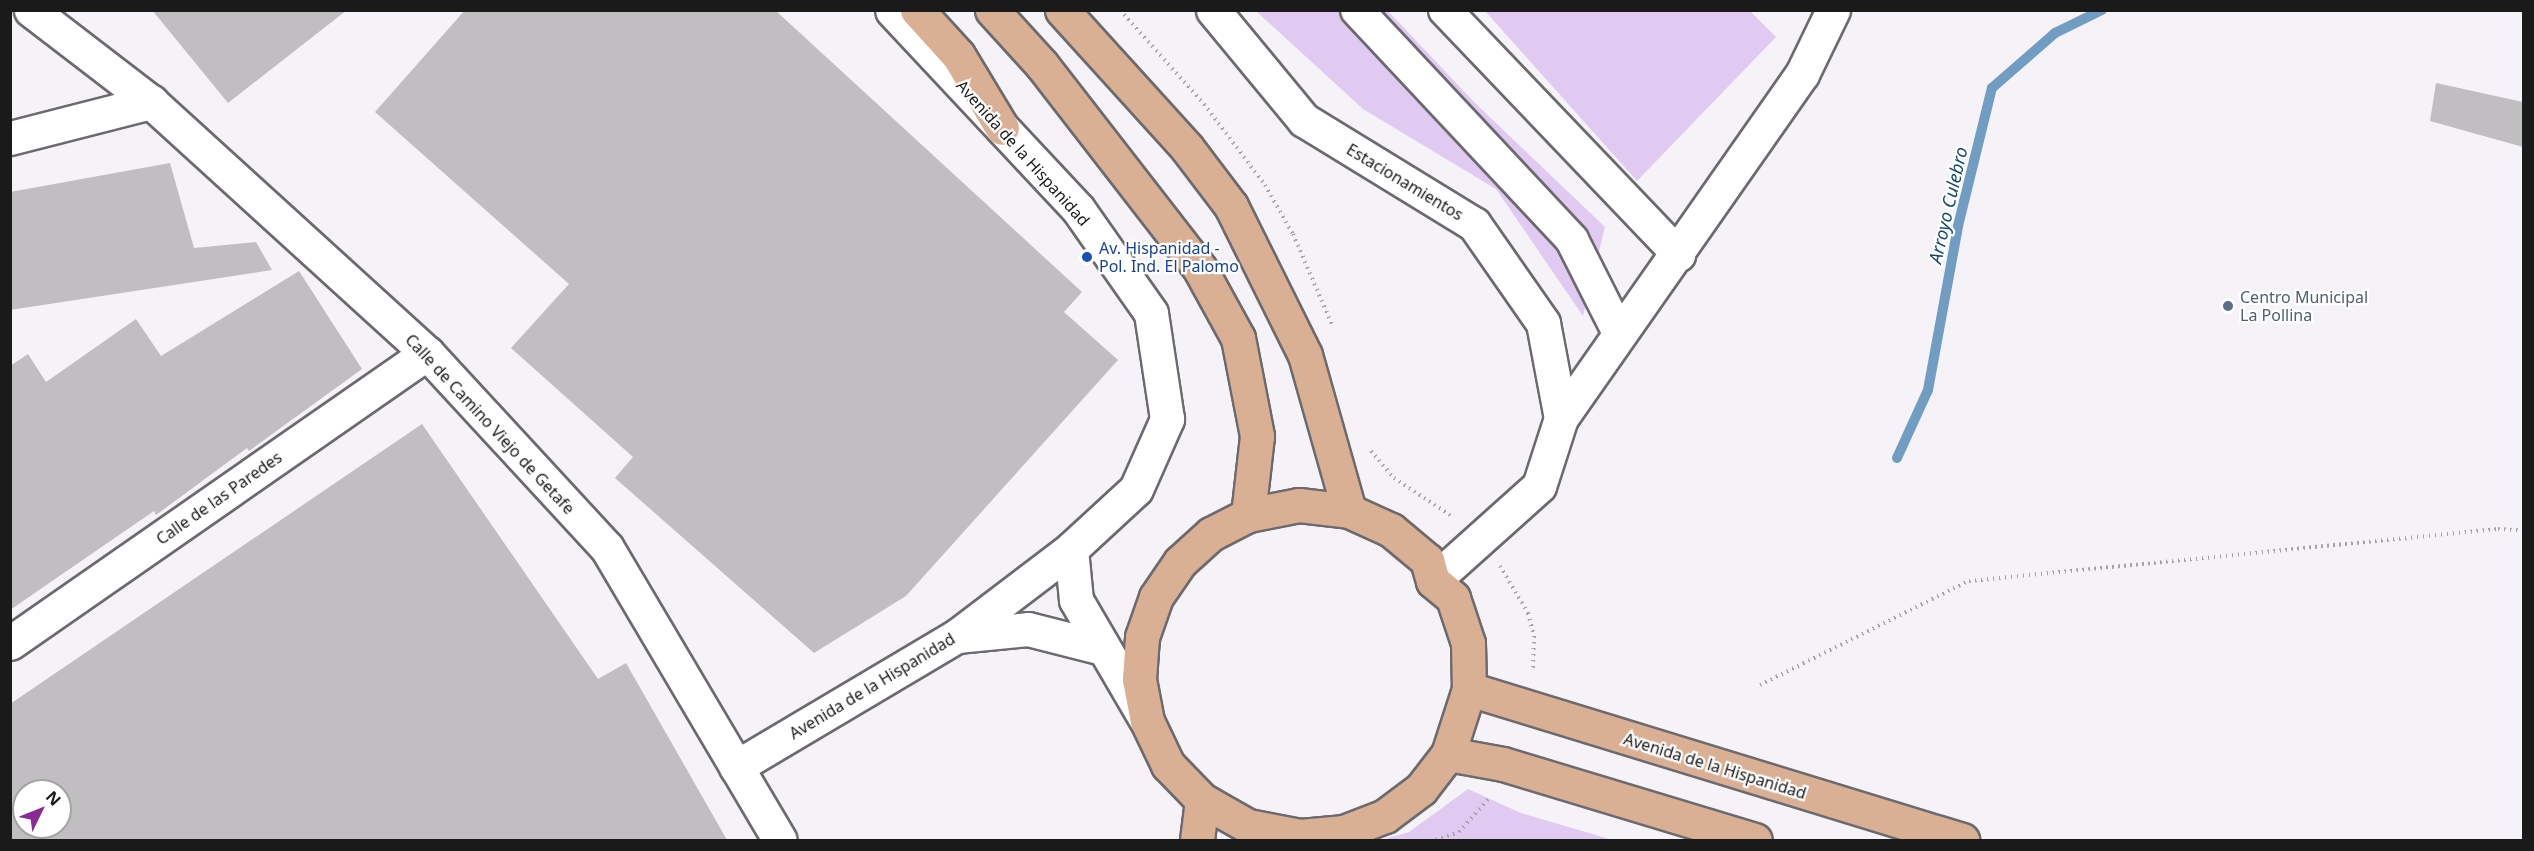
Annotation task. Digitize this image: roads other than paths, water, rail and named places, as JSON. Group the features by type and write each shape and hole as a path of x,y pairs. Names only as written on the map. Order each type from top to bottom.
{"main road":[{"path":"917,10 958,55 1002,128"},
{"path":"992,10 1042,65 1200,268 1238,338 1257,436 1248,515"},
{"path":"1062,10 1186,148 1231,206 1305,355 1349,511"},
{"path":"1299,505 1349,511 1391,530 1418,552 1427,560 1433,581 1453,598 1468,642 1469,689 1448,754 1421,789 1385,816 1344,832 1298,838 1248,826 1195,827 1147,721 1139,679 1142,637 1156,597 1180,562 1211,534 1248,515 1299,505"},
{"name":"Avenida de la Hispanidad","path":"1469,689 1962,840"},
{"path":"1448,754 1503,764 1755,840"}],"street":[{"name":"Calle de Camino Viejo de Getafe","path":"31,10 151,102 427,353 607,548 780,840"},
{"name":"Avenida de la Hispanidad","path":"736,766 957,636 1071,549 1136,489 1167,419 1151,313 1078,209 892,10"},
{"name":"Estacionamientos","path":"1213,10 1304,120 1474,224 1543,322 1561,418 1539,486 1433,581"},
{"path":"1357,10 1572,240 1620,335"},
{"path":"1445,10 1679,255"},
{"path":"1561,418 1679,255 1802,74 1833,10"},
{"path":"10,138 151,102"},
{"name":"Calle de las Paredes","path":"10,643 427,353"},
{"path":"1071,549 1076,600 1147,721"},
{"path":"957,636 1028,629 1103,648"}],"waterway":[{"name":"Arroyo Culebro","path":"1897,458 1928,390 1958,226 1992,88 2055,33 2102,10"}],"place":[{"name":"Av. Hispanidad - Pol. Ind. El Palomo","path":"1087,257"},
{"name":"Centro Municipal La Pollina","path":"2228,306"}]}
